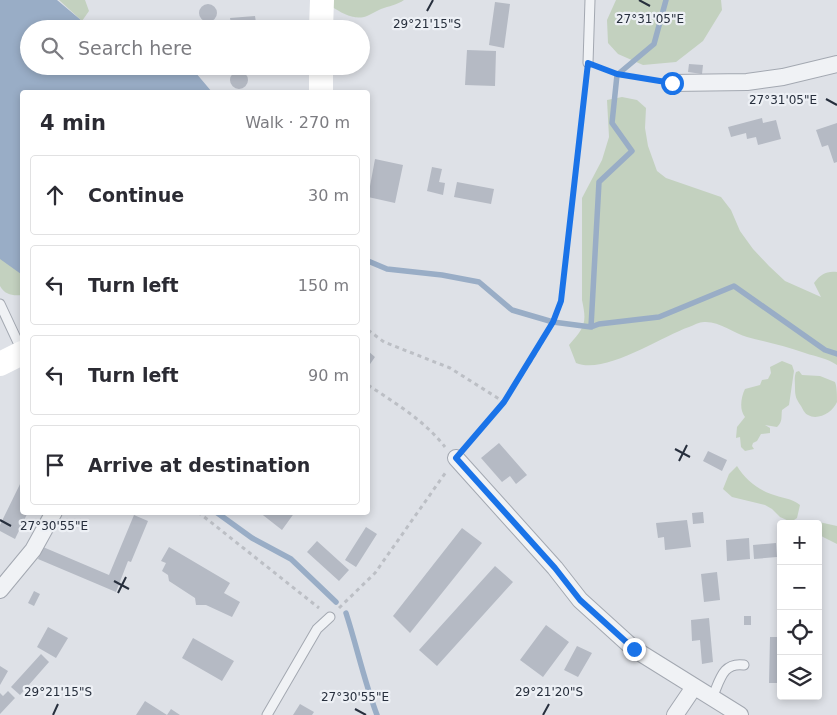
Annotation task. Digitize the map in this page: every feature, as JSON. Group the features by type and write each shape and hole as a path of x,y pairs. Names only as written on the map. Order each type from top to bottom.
{"street":[{"path":"321,20 322,0"},
{"path":"672,83 756,81 783,77 837,64"},
{"path":"321,75 321,90"},
{"path":"0,364 20,354"},
{"path":"456,458 555,568 580,600 634,649 740,715"},
{"path":"0,590 33,550 52,515"},
{"path":"675,715 694,687"}],"lane":[{"path":"588,63 590,0"},
{"path":"0,304 20,349"},
{"path":"268,715 317,629 330,617"},
{"path":"712,698 726,668 733,664 744,665"}],"path":[{"path":"202,515 330,617 375,573 456,458 504,402 553,322 561,301 588,63 617,74 672,83"},
{"path":"370,332 384,342 450,368 504,402"},
{"path":"370,386 412,414 456,458"}],"green space":[{"path":"59,0 85,0 89,11 81,20"},
{"path":"329,0 404,0 358,18 340,12 332,7"},
{"path":"616,0 721,0 722,10 703,41 676,62 643,65 618,54 608,43 607,20"},
{"path":"622,97 637,100 646,108 645,128 648,146 657,171 666,178 721,197 731,210 740,231 753,249 785,281 821,297 814,283 824,274 837,272 837,365 822,358 747,337 710,322 698,323 617,360 602,364 588,365 576,363 569,345 581,329 584,320 582,300 582,198 602,160 609,137 607,100"},
{"path":"0,246 20,250 20,295 10,294 0,286"},
{"path":"782,361 792,365 794,371 789,405 782,410 779,425 777,427 765,425 770,428 770,433 761,434 757,441 753,443 754,449 745,451 741,447 740,437 736,438 737,427 745,417 741,407 745,389 760,385 762,380 768,379 771,373 770,367"},
{"path":"799,371 802,375 820,376 835,382 837,402 829,412 821,416 812,417 805,412 795,393 795,376 796,372"},
{"path":"737,466 756,486 771,494 794,501 800,505 797,518 787,520 765,505 732,497 723,489 729,474"},
{"path":"822,523 837,526 837,544 823,537"}],"water":[{"path":"0,0 57,0 81,20 20,20 20,75 198,75 210,90 20,90 20,273 0,259"}],"building":[{"path":"495,2 510,4 504,48 489,45"},
{"path":"204,4 212,4 217,9 215,20 201,20 199,17 199,9"},
{"path":"255,16 256,20 230,20 230,18"},
{"path":"467,50 496,51 495,86 465,85"},
{"path":"689,64 703,65 702,74 688,72"},
{"path":"232,75 246,75 248,80 245,86 239,89 233,86 230,80"},
{"path":"762,118 763,123 776,120 781,139 758,145 756,137 747,139 746,133 731,137 728,127"},
{"path":"837,123 837,162 834,163 828,145 822,147 816,130"},
{"path":"375,159 403,165 395,203 370,197"},
{"path":"432,167 442,169 439,182 445,183 443,195 427,191"},
{"path":"457,182 494,189 491,204 454,197"},
{"path":"370,353 375,357 370,364"},
{"path":"499,443 527,475 516,484 510,476 502,482 481,458"},
{"path":"708,451 727,460 722,471 703,461"},
{"path":"20,484 20,515 27,515 15,539 0,531 0,525"},
{"path":"703,512 704,523 693,524 692,513"},
{"path":"134,515 148,521 131,562 128,561 116,592 38,559 43,547 109,575"},
{"path":"263,515 293,515 282,530"},
{"path":"687,520 691,547 665,550 664,537 658,538 656,523"},
{"path":"366,527 377,534 356,567 345,560"},
{"path":"462,528 482,543 410,633 393,616"},
{"path":"749,538 750,559 727,561 726,540"},
{"path":"317,541 349,570 339,581 307,552"},
{"path":"776,543 777,557 754,559 753,545"},
{"path":"169,547 230,583 224,593 240,602 232,617 206,605 196,605 195,598 169,581 168,575 162,571 166,563 161,561"},
{"path":"495,566 513,582 437,666 419,650"},
{"path":"717,572 720,600 704,602 701,574"},
{"path":"34,591 40,594 34,606 28,603"},
{"path":"744,616 751,616 751,625 744,625"},
{"path":"709,618 713,662 702,664 700,640 692,641 691,620"},
{"path":"546,625 569,642 543,677 520,660"},
{"path":"48,627 68,638 56,658 37,647"},
{"path":"770,637 777,637 777,683 769,683"},
{"path":"193,638 234,661 222,681 182,658"},
{"path":"577,646 592,653 578,677 564,670"},
{"path":"41,654 49,662 20,695 11,687"},
{"path":"0,666 8,671 0,685"},
{"path":"8,691 15,698 0,714 0,693 3,696"},
{"path":"145,701 167,715 136,715"},
{"path":"300,704 314,712 312,715 293,715"},
{"path":"171,709 180,715 167,715"}],"waterway":[{"path":"591,327 599,182 632,151 612,123 617,75 654,44 666,0"},
{"path":"370,262 387,269 442,275 479,282 512,310 553,322 591,327 599,324 659,317 734,286 825,350 837,354"},
{"path":"220,515 252,538 291,559 336,602"},
{"path":"346,613 377,715"}],"route":[{"path":"634,649 580,600 555,568 456,458 504,402 553,322 561,301 588,63 617,74 672,83"}]}
